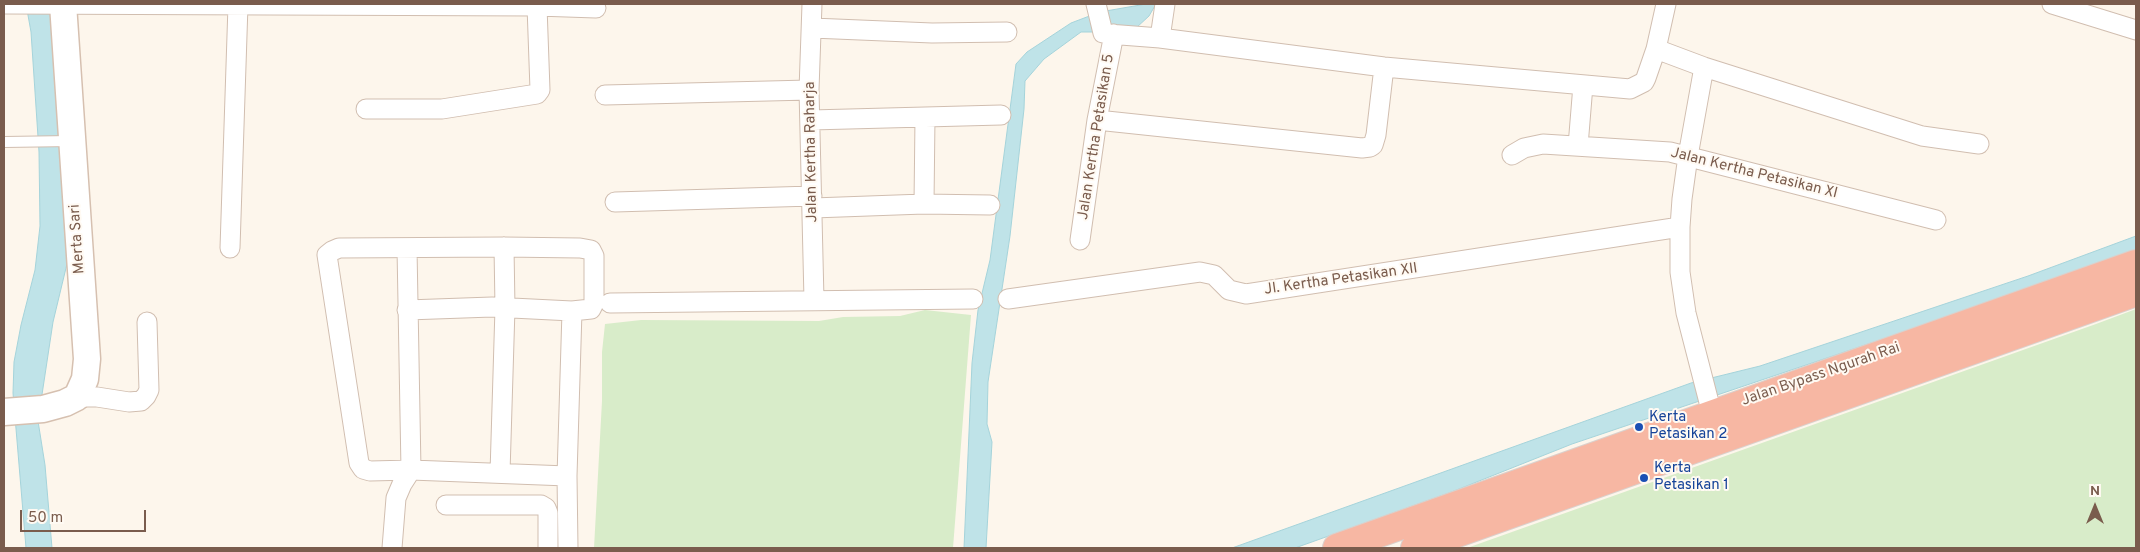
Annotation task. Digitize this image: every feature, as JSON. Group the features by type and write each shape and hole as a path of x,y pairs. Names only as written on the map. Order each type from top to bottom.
{"highway":[{"name":"Jalan Bypass Ngurah Rai","path":"1337,548 1710,408 2136,264"},
{"name":"Jalan Bypass Ngurah Rai","path":"1415,548 2136,292"}],"street":[{"path":"12,4 394,5 596,8"},
{"name":"Merta Sari","path":"63,4 69,140 87,359 85,378 77,397"},
{"name":"Jalan Kertha Raharja","path":"812,4 810,90 814,300"},
{"path":"1160,38 1164,4"},
{"path":"1096,6 1109,33 1384,67 1630,89 1644,82 1656,49 1666,4"},
{"path":"2052,4 2136,30"},
{"path":"230,248 238,5"},
{"path":"366,109 442,109 537,94 540,90 537,6"},
{"path":"812,28 932,33 1008,32"},
{"name":"Jalan Kertha Petasikan 5","path":"1080,240 1109,33"},
{"path":"1656,49 1704,67 1922,136 1979,144"},
{"path":"1097,120 1362,148 1370,147 1373,145 1376,135 1384,67"},
{"path":"1704,67 1688,156 1680,228 1680,272 1686,313 1710,408"},
{"path":"1578,146 1583,85"},
{"path":"605,95 810,90"},
{"path":"811,120 1001,115"},
{"path":"924,204 925,118"},
{"name":"Jalan Kertha Petasikan XI","path":"1512,155 1524,148 1543,144 1670,152 1936,220"},
{"path":"615,202 813,202 990,205"},
{"name":"Jl. Kertha Petasikan XII","path":"1008,300 1200,272 1214,275 1229,290 1246,294 1680,228"},
{"path":"500,473 505,308 504,246"},
{"path":"407,310 484,307 572,311 591,309 594,303 594,256 591,250 504,246 339,248 327,255 359,463 363,469 370,471 411,470 567,476"},
{"path":"392,548 396,498 411,470 407,248"},
{"path":"610,303 973,299"},
{"path":"568,548 566,509 572,311"},
{"path":"6,412 44,408 77,397 97,397 128,402 141,401 149,390 147,322"},
{"path":"446,506 541,505 546,508 548,513 548,548"}],"lane":[{"path":"4,142 69,140"}],"green space":[{"path":"2136,309 2136,548 1467,548 2096,324"},
{"path":"925,310 971,315 953,548 594,548 602,401 602,352 605,324 641,320 819,321 843,317 900,316"}],"water":[{"path":"26,4 53,4 72,243 53,322 38,421 45,465 52,548 26,548 13,393 14,362 35,270 40,226 39,152 31,32"},
{"path":"1156,4 1149,16 1136,28 1114,32 1081,32 1044,59 1025,81 1024,109 1010,236 988,382 987,424 992,442 986,548 964,548 972,363 978,310 990,260 1016,64 1027,52 1071,23 1100,12"},
{"path":"2136,236 2136,250 1975,308 1572,444 1449,493 1295,548 1232,548 1691,383 1760,366 2028,276"}],"place":[{"name":"Kerta Petasikan 2","path":"1639,427"},
{"name":"Kerta Petasikan 1","path":"1644,478"}]}
